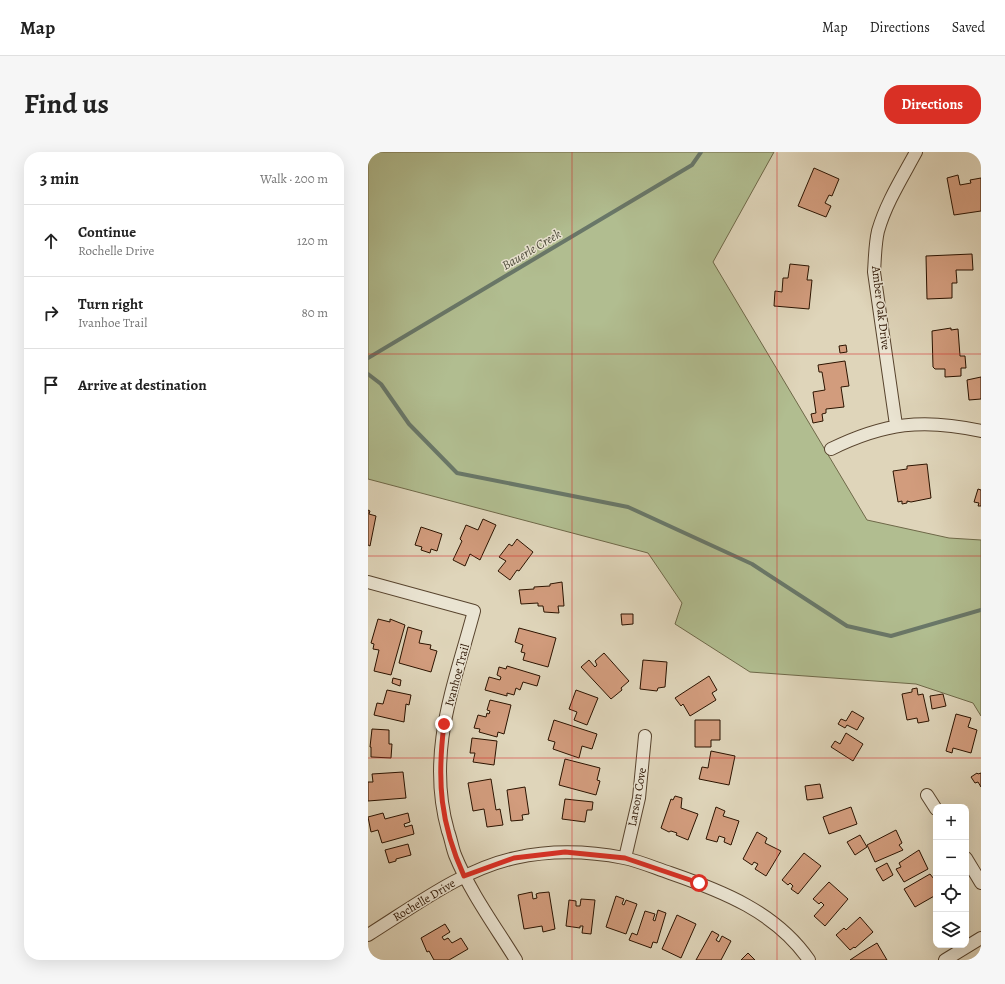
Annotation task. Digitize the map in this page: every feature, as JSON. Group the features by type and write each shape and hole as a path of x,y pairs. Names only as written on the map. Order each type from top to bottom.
{"street":[{"name":"Amber Oak Drive","path":"896,425 874,272 876,248 883,217 891,197 916,152"},
{"path":"831,449 850,440 896,425 927,424 960,426 981,431"},
{"name":"Ivanhoe Trail","path":"368,582 474,611 444,724 439,759 442,810 454,853 464,876 516,960"},
{"name":"Larson Cove","path":"625,858 639,798 645,736"},
{"path":"928,795 933,804"},
{"name":"Rochelle Drive","path":"368,934 464,876 514,858 565,852 625,858 699,883 739,901 760,913 777,926 802,950 809,960"},
{"path":"969,863 981,883"},
{"path":"945,960 981,938"}],"green space":[{"path":"368,152 774,152 713,262 867,520 949,538 981,540 981,716 973,703 916,684 750,672 675,624 682,603 648,553 368,479"}],"building":[{"path":"814,168 839,179 832,196 829,195 825,203 831,206 826,217 798,206"},
{"path":"958,175 960,185 971,183 970,180 981,178 981,211 954,215 947,178"},
{"path":"972,254 973,270 956,270 957,283 952,283 952,298 927,299 926,256"},
{"path":"790,264 809,266 807,280 812,280 809,309 774,306 775,291 782,292 783,278 788,278"},
{"path":"951,328 951,330 958,329 960,356 965,356 966,368 961,368 961,376 945,377 945,369 935,369 933,367 932,331"},
{"path":"846,345 847,352 840,353 839,346"},
{"path":"845,361 849,386 841,387 844,407 826,409 826,413 822,414 823,421 813,423 811,414 816,413 813,392 825,390 822,372 819,372 818,365"},
{"path":"981,377 981,399 969,400 967,380"},
{"path":"927,464 931,498 911,502 907,501 907,503 902,504 902,501 898,502 893,471 907,469 907,466"},
{"path":"978,489 981,490 981,506 978,506 979,503 974,502"},
{"path":"368,510 370,511 369,514 376,516 370,546 368,545"},
{"path":"483,519 496,525 480,560 470,554 465,566 453,560 462,541 460,539 466,525 478,530"},
{"path":"421,527 442,534 437,551 431,549 430,553 421,550 422,547 415,545"},
{"path":"517,539 533,552 519,571 517,570 510,580 498,571 506,561 499,557 509,544 512,546"},
{"path":"562,582 564,606 558,606 559,613 544,612 543,606 538,606 538,603 521,604 519,590 534,589 534,587 550,586 550,584"},
{"path":"621,614 633,614 633,624 622,625"},
{"path":"378,619 390,622 390,619 405,625 391,675 374,671 379,650 373,649 374,644 371,643"},
{"path":"408,627 422,631 419,643 431,645 430,649 437,651 431,672 399,663"},
{"path":"519,628 556,638 548,667 523,660 525,653 521,652 523,645 515,642"},
{"path":"604,653 629,681 621,688 622,690 611,699 581,667 589,660 595,667 597,665 595,661"},
{"path":"643,660 667,662 665,687 658,688 657,691 640,689"},
{"path":"507,666 540,676 537,686 523,682 520,690 516,688 514,695 507,693 507,696 485,690 489,677 500,680 501,677 497,675 499,667 506,669"},
{"path":"709,676 717,690 712,693 716,700 690,716 683,704 681,706 675,698"},
{"path":"393,678 401,680 400,686 392,683"},
{"path":"917,688 918,695 923,694 929,721 918,723 917,718 907,720 902,694 912,692 912,689"},
{"path":"387,690 411,695 409,705 406,704 404,722 374,715 377,703 383,704"},
{"path":"576,690 598,698 587,725 574,720 577,712 569,709"},
{"path":"943,694 946,706 932,709 930,696"},
{"path":"490,700 511,705 504,734 498,732 497,737 479,732 480,729 474,728 478,715 486,717 487,713 489,714 490,711 487,710"},
{"path":"852,711 864,718 857,730 847,725 845,728 838,724 841,719 846,721"},
{"path":"956,714 971,718 968,727 977,730 971,753 953,748 952,753 946,751"},
{"path":"554,720 597,734 592,749 582,746 579,758 553,749 555,742 548,740"},
{"path":"695,720 720,720 720,740 711,740 711,747 695,747"},
{"path":"372,729 389,730 389,744 392,744 391,758 371,757 370,747"},
{"path":"846,733 863,744 853,761 831,747 835,741 840,744"},
{"path":"472,738 497,741 494,765 473,762 475,753 470,753"},
{"path":"711,751 735,756 729,785 699,779 702,767 708,768"},
{"path":"565,759 600,768 597,780 600,781 596,795 559,785"},
{"path":"403,772 406,798 368,801 368,782 373,782 372,774"},
{"path":"977,773 981,773 981,787 978,782 975,783 971,777"},
{"path":"491,779 496,810 500,809 503,825 487,827 484,809 473,811 468,783"},
{"path":"820,784 823,798 807,800 805,786"},
{"path":"525,787 529,814 522,815 523,820 511,821 507,790"},
{"path":"675,796 682,798 681,808 698,814 688,840 676,835 677,833 671,831 669,832 661,828 671,799 673,800"},
{"path":"565,799 593,802 592,810 587,810 585,822 562,819"},
{"path":"716,807 725,811 723,816 739,821 731,845 724,842 725,838 719,836 717,842 706,839"},
{"path":"851,807 857,824 829,834 823,817"},
{"path":"383,813 385,819 408,813 410,822 404,824 405,827 412,825 414,834 382,843 378,830 371,832 368,817"},
{"path":"896,830 902,843 899,845 903,850 875,862 867,845"},
{"path":"757,832 767,838 765,843 781,851 766,876 755,869 758,864 754,862 752,865 743,859"},
{"path":"860,835 867,847 855,855 847,842"},
{"path":"408,844 411,855 396,859 396,861 389,863 385,850"},
{"path":"919,850 928,869 904,882 896,869 901,867 899,863"},
{"path":"804,853 821,866 798,894 791,889 793,886 790,883 788,885 782,880"},
{"path":"887,863 893,875 883,881 876,869"},
{"path":"930,874 933,878 933,897 915,907 904,889"},
{"path":"829,882 848,899 825,926 814,916 824,905 821,902 819,904 813,899"},
{"path":"532,892 533,899 537,898 536,894 549,892 555,929 543,932 542,926 524,929 518,895"},
{"path":"616,896 624,899 622,904 624,905 626,900 637,904 626,934 606,927"},
{"path":"581,899 595,900 591,934 582,933 583,926 580,926 580,928 566,926 569,900 576,901 576,906 580,906"},
{"path":"658,910 666,913 657,943 653,942 651,948 629,940 632,933 637,935 645,911 655,914 653,920 655,921"},
{"path":"677,915 696,924 681,958 662,949"},
{"path":"860,917 873,932 855,948 854,947 850,950 836,935 844,928 846,930"},
{"path":"445,924 450,932 442,937 444,940 448,938 452,943 461,938 468,949 449,960 434,960 429,951 427,952 421,938"},
{"path":"712,931 719,935 716,940 719,942 722,936 731,941 721,960 696,960"},
{"path":"877,943 887,960 850,960 862,952"},
{"path":"748,953 755,960 741,960"}],"waterway":[{"name":"Bauerle Creek","path":"368,358 692,165 701,152"},
{"path":"368,374 381,384 409,424 457,473 628,507 752,564 847,626 891,636 981,610"}],"route":[{"path":"444,724 439,759 442,810 454,853 464,876 514,858 565,852 625,858 699,883"}]}
